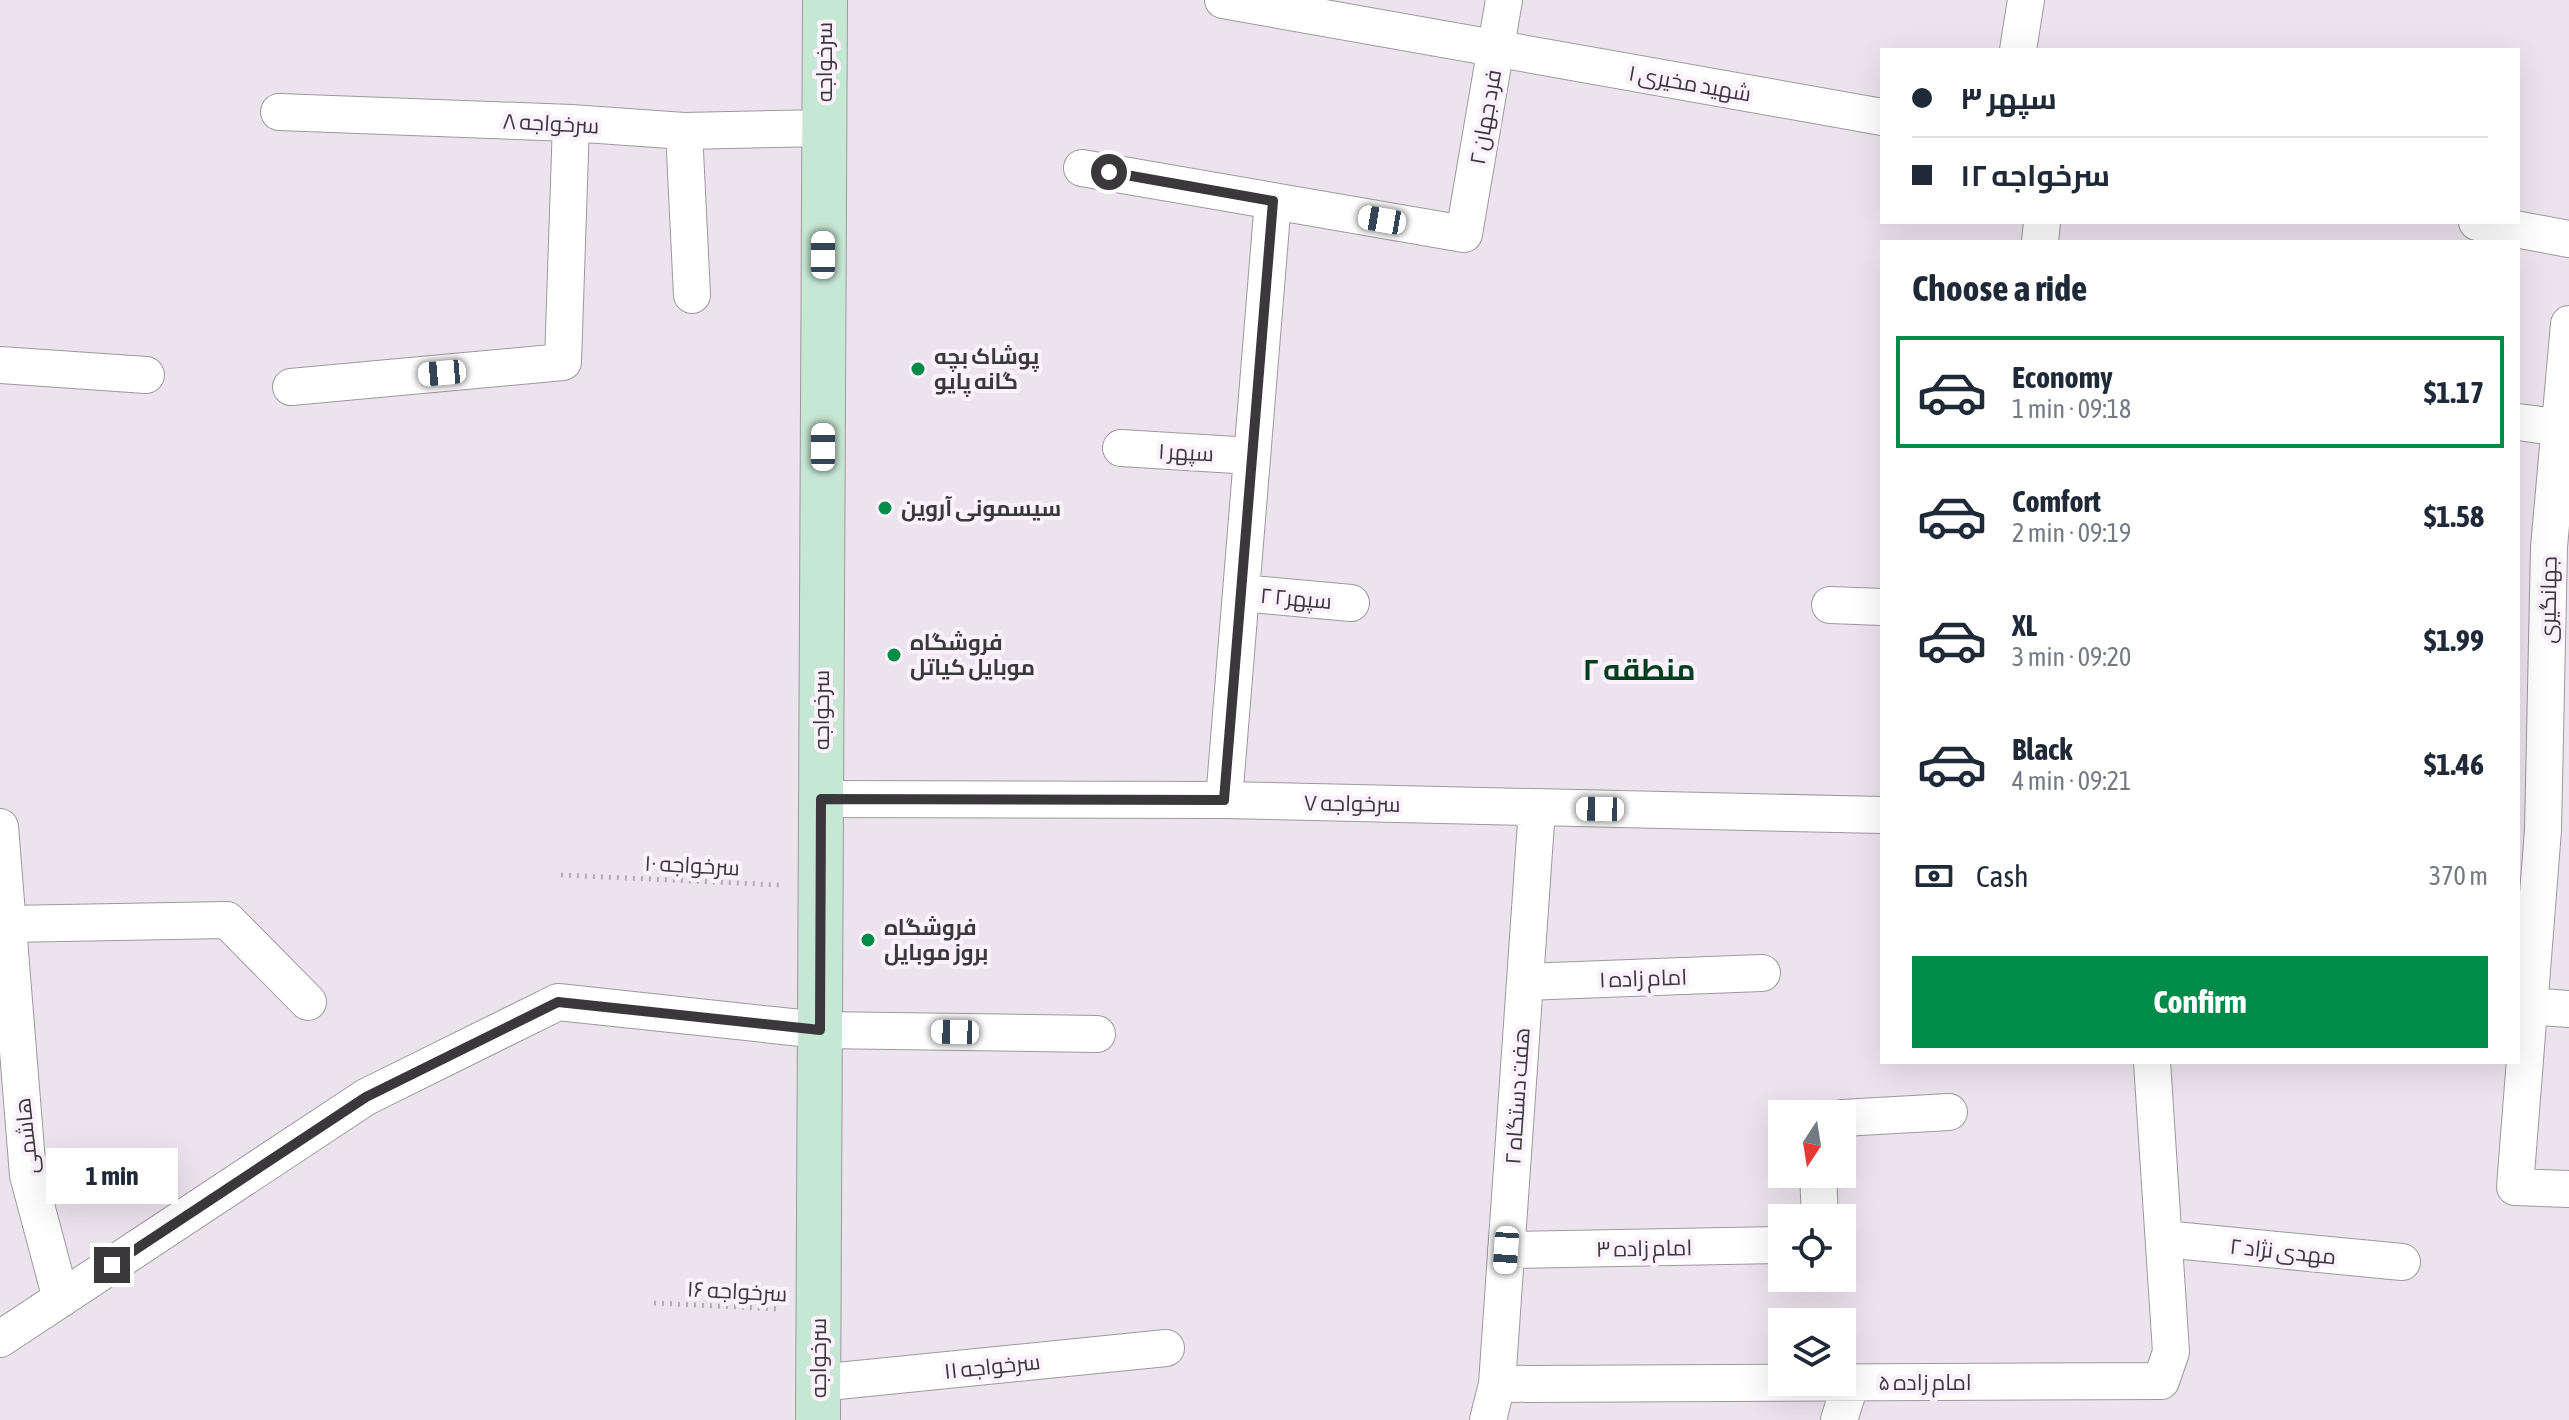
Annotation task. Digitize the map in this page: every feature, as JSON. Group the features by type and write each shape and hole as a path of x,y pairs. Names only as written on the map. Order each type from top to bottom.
{"main road":[{"name":"سرخواجه","path":"818,1402 825,0"}],"street":[{"name":"شهید مخیری ۱","path":"1223,0 1880,117"},
{"name":"۲ فرد جهان","path":"1273,201 1464,234 1504,0"},
{"path":"2018,48 2026,0"},
{"name":"۸ سرخواجه","path":"279,112 571,123 684,131 824,128"},
{"path":"291,387 563,362 571,123"},
{"path":"684,131 692,295"},
{"path":"1082,168 1273,201 1224,800"},
{"path":"2488,224 2569,239"},
{"name":"جهانگیری","path":"2569,325 2543,829 2526,995 2515,1187 2569,1189"},
{"path":"0,365 146,375"},
{"path":"2520,422 2562,428"},
{"name":"۱ سپهر","path":"1121,448 1252,456"},
{"name":"۲ سپهر۲","path":"1241,593 1351,603"},
{"path":"1830,605 1880,607"},
{"name":"سرخواجه ۷","path":"821,799 1224,800 1880,815"},
{"name":"هفت دستگاه ۲","path":"1488,1420 1497,1384 1537,808"},
{"name":"هاشمی","path":"0,827 8,924 14,1175 61,1299"},
{"path":"8,924 227,920 308,1002"},
{"name":"۱ امام زاده","path":"1525,982 1762,973"},
{"path":"2526,995 2569,1009"},
{"path":"0,1339 366,1097 558,1002 820,1030 1097,1034"},
{"path":"2152,1064 2164,1239"},
{"path":"1856,1117 1949,1112"},
{"name":"۲ مهدی نژاد","path":"2164,1239 2402,1262"},
{"name":"۵ امام زاده","path":"1856,1382 2161,1381 2171,1352 2164,1239"},
{"name":"۳ امام زاده","path":"1506,1250 1768,1245"},
{"name":"۱۱ سرخواجه","path":"818,1402 1166,1348"},
{"name":"۵ امام زاده","path":"1497,1384 1768,1382"},
{"path":"1839,1420 1847,1396"}],"path":[{"name":"۱۰ سرخواجه","path":"561,875 821,887"},
{"name":"۱۶ سرخواجه","path":"654,1303 818,1311"}],"place":[{"name":"پوشاک بچه گانه پایو","path":"918,369"},
{"name":"سیسمونی آروین","path":"885,508"},
{"name":"فروشگاه موبایل کیاتل","path":"894,655"},
{"name":"فروشگاه بروز موبایل","path":"868,940"}],"district":[{"name":"منطقه ۲","path":"1639,669"}],"route":[{"path":"112,1265 366,1097 558,1002 820,1030 821,799 1224,800 1273,201 1109,172"}]}
